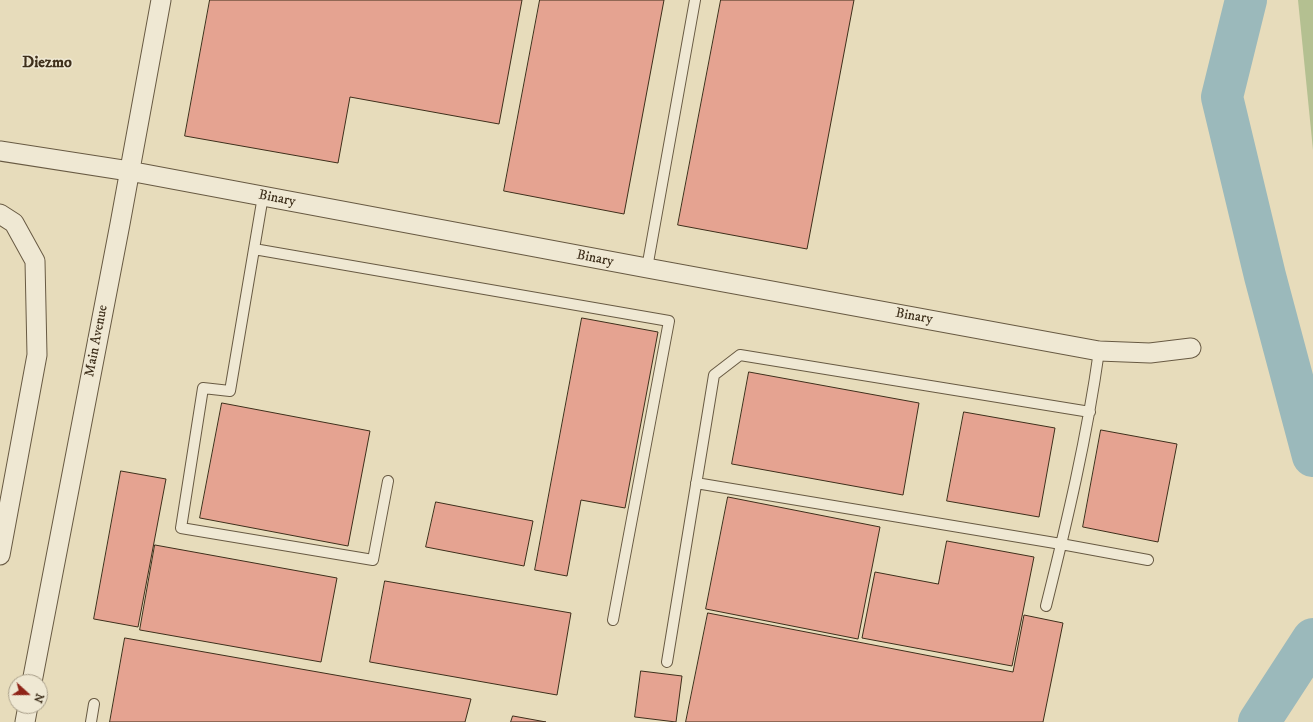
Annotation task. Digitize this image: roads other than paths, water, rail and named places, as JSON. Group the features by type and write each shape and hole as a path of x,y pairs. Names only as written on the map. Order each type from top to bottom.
{"street":[{"name":"Main Avenue","path":"34,674 120,224 161,0"},
{"name":"Binary","path":"0,151 129,171 1099,351 1150,353 1191,348"},
{"path":"0,214 14,223 35,261 37,355 0,555"}],"lane":[{"path":"647,268 696,0"},
{"path":"263,196 230,391 203,388 181,528 373,560 388,481"},
{"path":"254,249 669,321 613,620"},
{"path":"1046,606 1090,412 1099,351"},
{"path":"667,662 714,375 740,355 1090,412"},
{"path":"696,482 1148,560"},
{"path":"91,722 94,704"}],"waterway":[{"path":"1246,0 1222,97 1265,276 1313,456"},
{"path":"1259,722 1313,639"}],"district":[{"name":"Diezmo","path":"47,64"}]}
